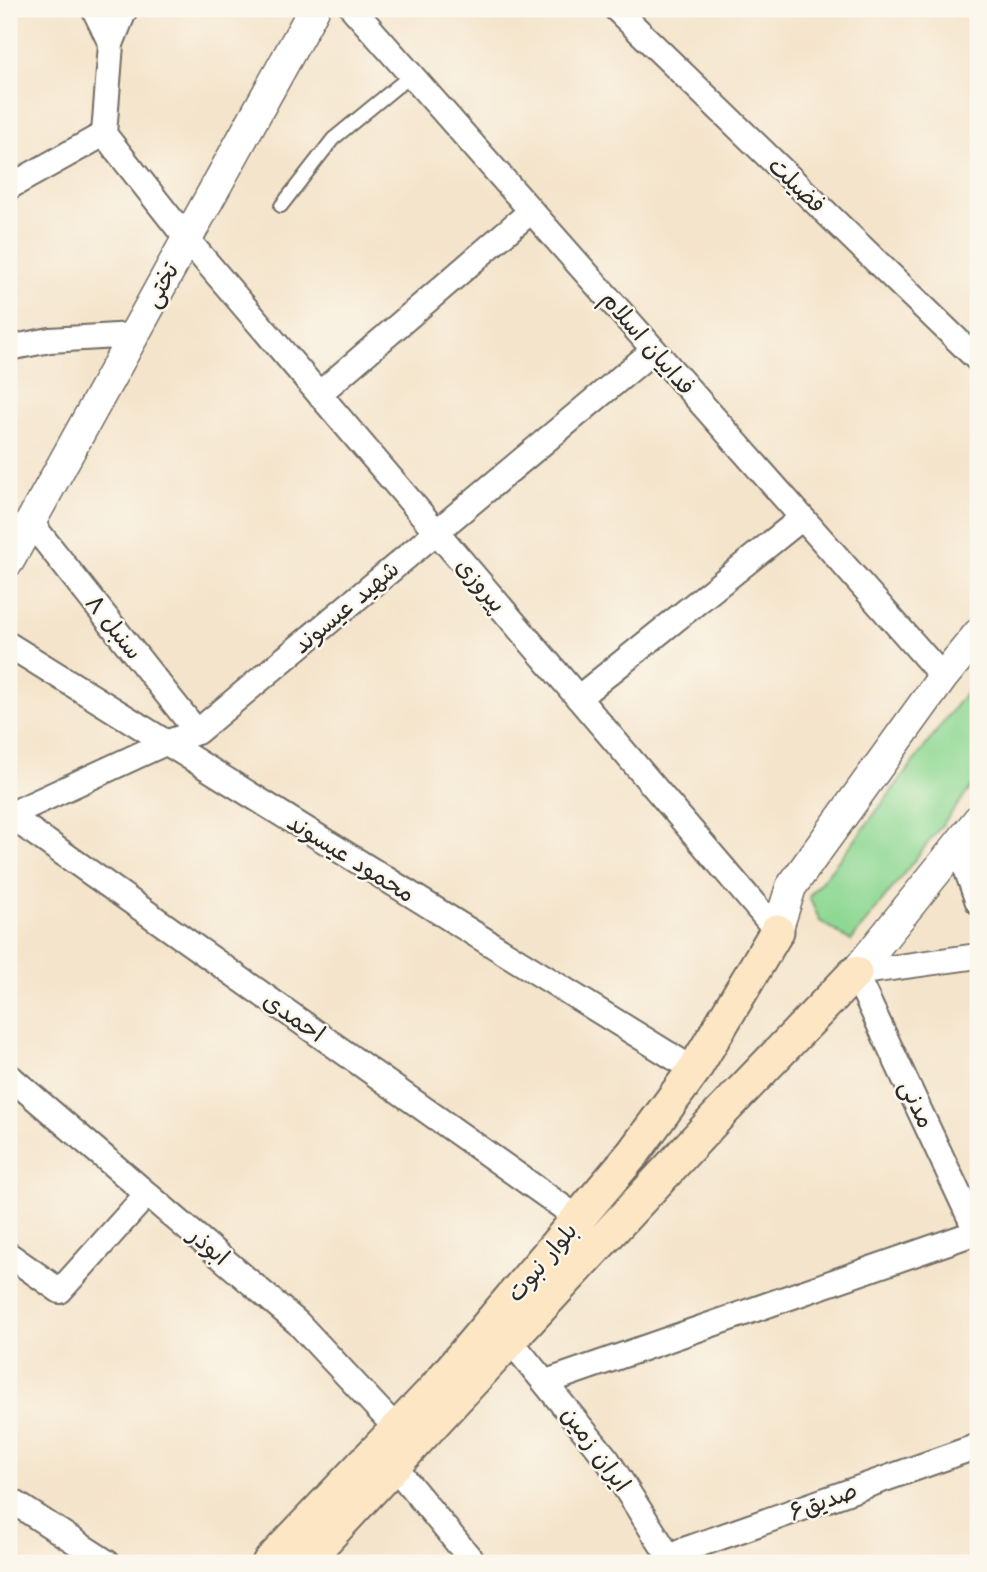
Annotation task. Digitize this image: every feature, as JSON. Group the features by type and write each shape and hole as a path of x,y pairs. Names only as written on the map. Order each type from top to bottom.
{"main road":[{"name":"بلوار نبوت","path":"270,1563 432,1391 634,1152 694,1070 776,931"},
{"name":"بلوار نبوت","path":"301,1563 855,973"}],"street":[{"path":"94,9 111,44"},
{"path":"9,187 104,134 111,44 125,9"},
{"name":"تختی","path":"17,539 314,9"},
{"name":"فداییان اسلام","path":"353,9 943,677"},
{"name":"فضیلت","path":"616,9 978,360"},
{"name":"پیروزی","path":"104,134 187,238 776,931"},
{"path":"319,394 531,211"},
{"path":"9,348 50,340 133,335"},
{"name":"شهید عیسوند","path":"9,815 165,743 197,732 654,350"},
{"path":"578,698 802,518"},
{"name":"سنبل ۸","path":"17,539 197,732"},
{"path":"776,931 791,887 943,677 978,634"},
{"name":"محمود عیسوند","path":"9,645 694,1070"},
{"name":"احمدی","path":"9,815 578,1218"},
{"path":"855,973 978,820"},
{"path":"958,846 978,902"},
{"path":"855,973 978,956"},
{"name":"مدنی","path":"855,973 967,1184 978,1233"},
{"name":"ابوذر","path":"9,1076 298,1323 397,1429"},
{"path":"9,1255 60,1291 147,1194"},
{"path":"546,1382 978,1233"},
{"name":"ایران زمین","path":"510,1340 607,1459 670,1560"},
{"name":"صدیق۶","path":"670,1560 978,1446"},
{"path":"394,1466 474,1563"},
{"path":"9,1499 108,1563"}],"lane":[{"path":"281,206 333,139 411,75"}],"green space":[{"path":"978,676 978,779 851,941 820,921 809,897"}]}
